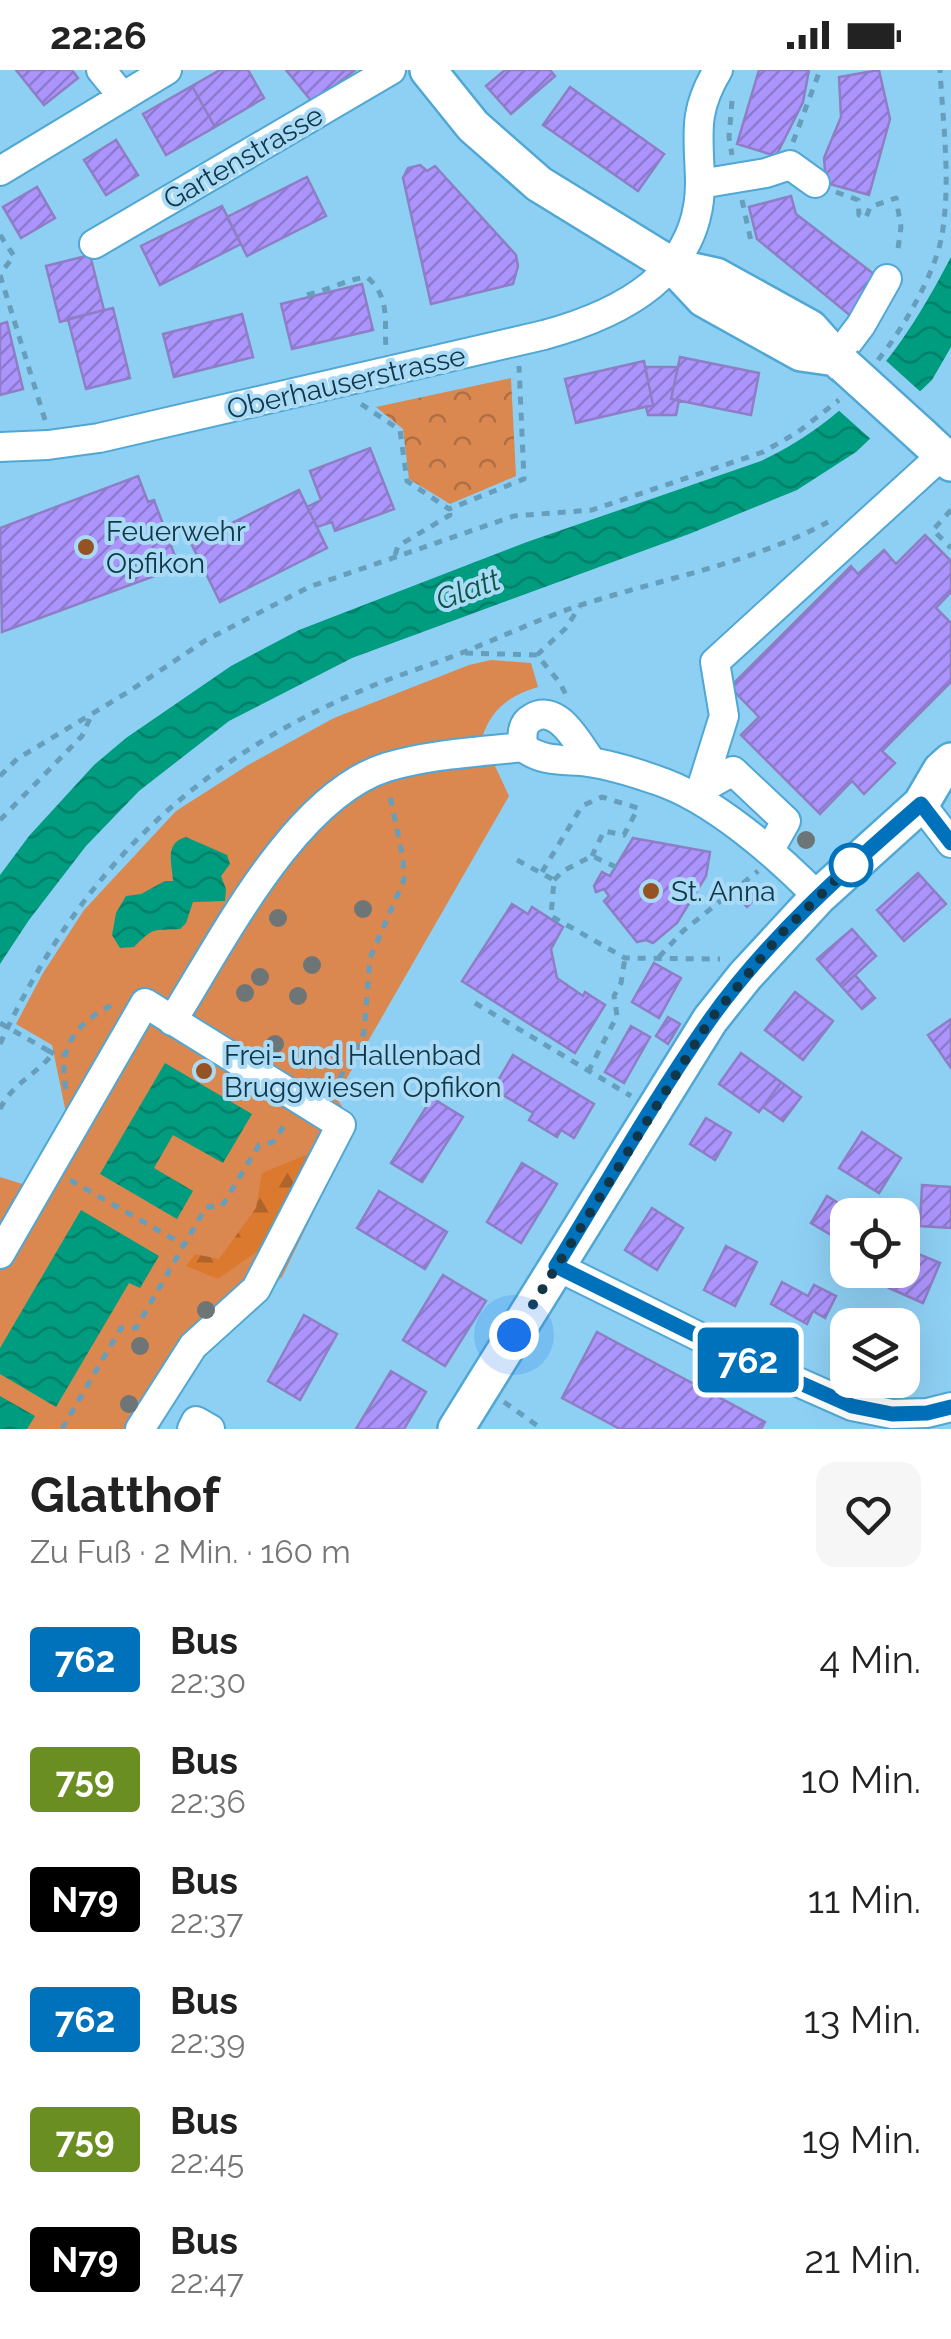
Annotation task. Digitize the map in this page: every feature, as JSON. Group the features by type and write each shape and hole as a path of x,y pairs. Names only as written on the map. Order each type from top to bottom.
{"main road":[{"path":"428,70 473,126 539,184 674,267 716,276 787,315 822,339 840,362 938,451"},
{"path":"456,1429 710,1020 769,948 818,897 936,799 942,770 951,761"}],"street":[{"path":"101,70 123,97"},
{"path":"0,171 167,70"},
{"name":"Gartenstrasse","path":"94,244 391,70"},
{"path":"674,267 693,222 700,184 698,122 709,85 718,70"},
{"path":"700,184 790,166 815,183"},
{"name":"Oberhauserstrasse","path":"0,446 99,438 544,335 608,314 634,300 674,267"},
{"path":"840,362 887,279"},
{"path":"699,794 724,716 714,662 856,518 938,451"},
{"path":"592,762 566,725 552,716 528,719 522,732 524,747 535,756 592,762 699,794 766,859 818,897"},
{"path":"172,1021 242,909 311,814 344,787 383,768 428,758 524,747"},
{"path":"699,794 733,771 786,821 766,859"},
{"path":"936,799 951,843"},
{"path":"0,1254 145,1004 340,1125 256,1289 193,1346 140,1429"},
{"path":"556,1266 730,1352 852,1406 892,1414 927,1413 951,1407"},
{"path":"192,1429 196,1422 210,1429"}],"path":[{"path":"790,166 793,141 820,70"},
{"path":"940,70 947,176 942,237"},
{"path":"815,183 858,200 859,215 866,218 870,207 896,198 901,227 898,255 887,279"},
{"path":"0,235 14,256 0,275 46,421"},
{"path":"307,296 344,280 367,277 385,302 387,353"},
{"path":"449,509 524,478 519,366"},
{"path":"362,404 400,430 406,480 449,509 450,516 398,546 394,556"},
{"path":"0,776 17,759 206,640 309,587 514,516 592,510 763,452 798,432"},
{"path":"951,510 933,530 951,548"},
{"path":"0,1044 58,933 116,860 175,803 226,763 363,690 581,605 764,552 856,518"},
{"path":"462,653 537,655 565,629 581,605"},
{"path":"537,655 560,683 571,706 566,725"},
{"path":"0,820 82,736 92,713"},
{"path":"62,1429 121,1328 136,1328 206,1207 222,1206 259,1145 274,1142 310,1107 364,1033 370,958 404,880 397,824 383,768"},
{"path":"541,873 582,806 602,797 638,808 624,835 604,831 592,856 554,880 552,916 625,958 716,956 728,962"},
{"path":"592,856 616,867"},
{"path":"659,957 766,859"},
{"path":"517,860 554,880"},
{"path":"588,1072 618,1016 614,996 621,983 625,958"},
{"path":"78,1118 70,1107 63,1054 87,1017 122,1000 145,1004"},
{"path":"475,1003 638,1100"},
{"path":"0,1023 50,1051 63,1054"},
{"path":"0,1109 9,1091 50,1051"},
{"path":"50,1169 184,1245"},
{"path":"497,1398 542,1429"}],"green space":[{"path":"511,378 516,476 450,504 409,479 403,429 376,407"},
{"name":"Frei- und Hallenbad Bruggwiesen Opfikon","path":"491,660 531,663 538,687 503,705 482,738 509,796 336,1097 355,1127 282,1277 165,1380 139,1429 0,1429 0,1177 32,1187 67,1118 52,1045 16,1024 43,973 84,910 176,811 248,765 334,718"},
{"path":"316,1151 265,1246 218,1279 186,1266 195,1254 219,1259 256,1208 262,1173"}],"water":[{"name":"Glatt","path":"951,257 951,347 932,380 856,452 797,490 689,534 352,658 229,721 139,791 86,846 0,964 0,875 29,836 94,765 126,738 231,666 299,630 527,542 761,461 794,443 824,423 874,376 915,321"},
{"path":"186,837 227,855 230,864 221,876 225,901 193,902 180,929 154,931 134,947 120,948 112,935 116,913 126,896 173,881 172,849"},
{"path":"165,1063 252,1114 223,1163 173,1135 154,1168 193,1191 177,1219 100,1174"},
{"path":"81,1210 159,1256 140,1288 129,1283 56,1407 0,1374 0,1348"},
{"path":"0,1396 35,1416 27,1429 0,1429"}],"pier":[{"path":"883,358 923,394 874,442 836,408"}],"building":[{"path":"16,70 72,70 78,78 44,105"},
{"path":"220,70 248,70 264,98 215,127 192,86"},
{"path":"286,70 355,70 313,103"},
{"path":"505,70 550,70 555,76 511,114 486,86"},
{"path":"759,70 809,70 803,102 776,156 737,144"},
{"path":"879,70 890,119 869,195 826,183 824,158 841,117 839,77"},
{"path":"192,86 215,127 166,155 143,114"},
{"path":"570,87 664,154 638,191 543,125"},
{"path":"116,140 138,175 106,195 84,160"},
{"path":"420,165 427,171 435,166 516,255 518,266 513,284 431,304 403,178 408,168"},
{"path":"307,177 326,216 247,256 227,217"},
{"path":"37,187 55,218 21,238 3,207"},
{"path":"791,196 796,214 879,278 852,317 757,239 749,207"},
{"path":"222,206 241,244 160,285 141,246"},
{"path":"90,255 104,310 60,322 46,266"},
{"path":"362,284 373,330 292,349 281,304"},
{"path":"113,308 130,378 86,389 68,319"},
{"path":"242,314 253,357 174,377 163,334"},
{"path":"7,322 23,389 0,395 0,324"},
{"path":"680,357 759,373 751,415 671,399"},
{"path":"644,361 653,405 576,423 565,379"},
{"path":"645,367 678,367 671,399 679,400 676,415 648,415 646,407 653,405"},
{"path":"370,448 394,509 335,531 332,522 317,527 307,507 321,500 310,471"},
{"name":"Feuerwehr Opfikon","path":"138,476 148,502 154,500 179,567 2,632 0,528"},
{"path":"299,490 327,548 220,602 191,543"},
{"path":"925,535 951,561 951,592 936,608 951,623 951,682 882,751 895,763 864,794 852,781 820,814 741,735 759,717 730,687 851,566 858,574 884,550 896,564"},
{"name":"St. Anna","path":"633,838 710,852 706,876 677,923 653,943 637,942 604,901 609,896 604,889 596,892 594,886 602,872 610,876"},
{"path":"918,873 946,904 904,941 877,910"},
{"path":"748,888 757,897 747,907 739,898"},
{"path":"512,904 528,914 532,907 563,927 551,949 557,978 605,1005 575,1053 462,981"},
{"path":"852,929 876,956 842,987 817,959"},
{"path":"654,963 681,978 659,1018 632,1002"},
{"path":"855,975 875,998 862,1009 842,987"},
{"path":"795,992 833,1021 803,1060 765,1030"},
{"path":"668,1017 680,1024 668,1044 656,1036"},
{"path":"951,1019 951,1068 928,1035"},
{"path":"631,1026 650,1037 624,1083 605,1072"},
{"path":"741,1053 781,1082 759,1112 719,1084"},
{"path":"513,1055 594,1104 574,1138 561,1130 557,1137 529,1120 533,1113 493,1089"},
{"path":"781,1082 801,1097 783,1121 763,1107"},
{"path":"432,1098 463,1117 422,1182 391,1163"},
{"path":"706,1118 731,1133 715,1160 690,1144"},
{"path":"862,1132 901,1158 879,1193 839,1168"},
{"path":"522,1163 557,1184 521,1243 487,1222"},
{"path":"922,1185 951,1187 951,1228 920,1226"},
{"path":"379,1191 447,1232 425,1269 357,1228"},
{"path":"827,1196 830,1198 830,1234 811,1223"},
{"path":"652,1208 683,1228 657,1270 625,1250"},
{"path":"726,1246 757,1262 735,1306 704,1290"},
{"path":"920,1255 940,1263 923,1303 889,1288 920,1288"},
{"path":"443,1275 486,1301 445,1366 403,1340"},
{"path":"782,1282 808,1296 814,1285 836,1296 825,1318 813,1311 807,1324 771,1304"},
{"path":"304,1315 337,1334 300,1400 268,1381"},
{"path":"597,1332 765,1422 761,1429 620,1429 562,1398"},
{"path":"391,1371 426,1392 404,1429 356,1429"}],"bus line":[{"name":"762","path":"951,843 921,804 781,934 710,1020 556,1266 730,1352 852,1406 892,1414 927,1413 951,1407"}],"place":[{"name":"Feuerwehr Opfikon","path":"86,547"},
{"name":"St. Anna","path":"651,891"},
{"name":"Frei- und Hallenbad Bruggwiesen Opfikon","path":"204,1071"}],"route":[{"path":"514,1335 710,1020 781,934 851,865"}]}
